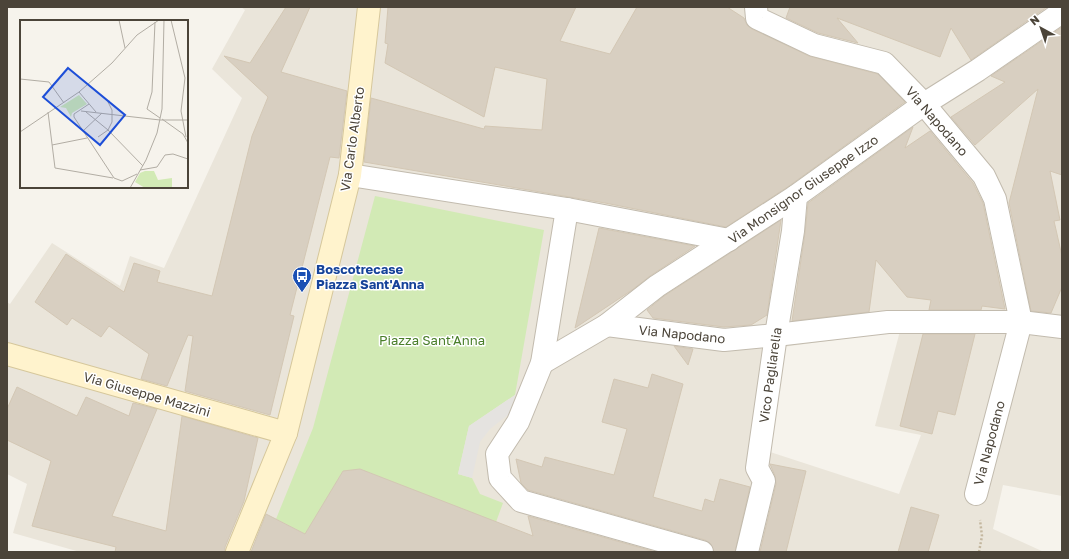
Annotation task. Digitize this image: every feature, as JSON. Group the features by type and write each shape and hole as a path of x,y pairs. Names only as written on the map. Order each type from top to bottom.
{"street":[{"name":"Via Carlo Alberto","path":"236,552 286,433 350,175 369,7"},
{"name":"Via Napodano","path":"756,7 757,18 814,45 884,63 924,104 984,176 994,199 1021,322 976,494"},
{"name":"Via Monsignor Giuseppe Izzo","path":"542,363 607,325 657,286 796,196 924,104 978,70 1062,12"},
{"path":"350,175 567,209 729,240"},
{"name":"Vico Pagliarelia","path":"747,552 764,481 757,468 793,231 796,196"},
{"path":"567,209 542,363 518,422 497,454 500,478 521,501 702,552"},
{"name":"Via Napodano","path":"607,325 724,340 888,322 1021,322 1062,327"},
{"name":"Via Giuseppe Mazzini","path":"7,354 286,433"}],"shaded area":[{"path":"241,7 1062,7 1062,496 1003,485 993,529 1044,552 80,552 13,533 27,484 7,474 7,302 10,304 52,243 120,286 130,256 164,268 242,98 212,69 245,10","holes":["900,331 875,426 921,435 899,494 764,450 783,347"]},
{"path":"515,395 513,411 490,429 480,442 472,478 458,474 469,426"}],"green space":[{"name":"Piazza Sant'Anna","path":"375,196 544,230 515,395 469,426 458,474 472,478 480,494 503,503 496,522 305,534 276,519 313,428"}],"building":[{"path":"286,7 310,7 281,72 347,91 339,158 330,157 290,315 294,316 270,415 185,391 193,336 188,335 167,386 141,379 149,354 109,326 101,337 72,318 67,325 35,302 66,254 124,292 134,263 160,271 157,282 212,296 252,136 268,97 224,56 250,63"},
{"path":"388,7 576,7 560,41 610,54 637,7 727,7 744,18 747,25 752,29 809,56 878,74 905,102 789,186 726,227 605,203 364,162 371,98 484,129 485,126 542,130 547,79 495,67 484,117 385,63 388,44 385,43"},
{"path":"790,7 1047,7 971,60 951,28 940,57 837,18 858,43 818,33 786,18"},
{"path":"1062,27 1062,175 1050,171 1060,220 1054,221 1062,256 1062,287 1051,313 1031,311 1009,203 1038,89 975,145 951,117 1005,82 991,76"},
{"path":"913,127 905,148 930,131 973,183 983,203 1005,309 982,306 981,310 929,310 931,300 907,297 876,260 869,312 792,321 808,203"},
{"path":"781,220 767,315 751,325 724,327 653,318 647,310 664,296"},
{"path":"599,228 695,246 575,328"},
{"path":"923,334 975,334 955,415 938,411 932,434 900,426"},
{"path":"674,346 693,349 688,365"},
{"path":"652,374 683,384 653,497 702,511 705,499 714,502 720,479 750,487 735,552 714,552 711,544 705,540 528,490 521,483 516,459 542,467 545,457 614,475 627,429 602,422 614,379 648,388"},
{"path":"17,387 77,416 86,397 129,416 133,403 157,409 112,516 166,531 182,416 258,438 244,501 225,547 225,552 115,552 116,547 32,526 51,461 7,440 7,409"},
{"path":"770,464 806,471 786,552 760,552 776,484 775,476"},
{"path":"360,469 533,536 528,516 656,552 251,552 266,514 305,534 343,471"},
{"path":"911,507 939,515 928,552 898,552"}],"place":[{"name":"Boscotrecase Piazza Sant'Anna","path":"302,293"}]}
